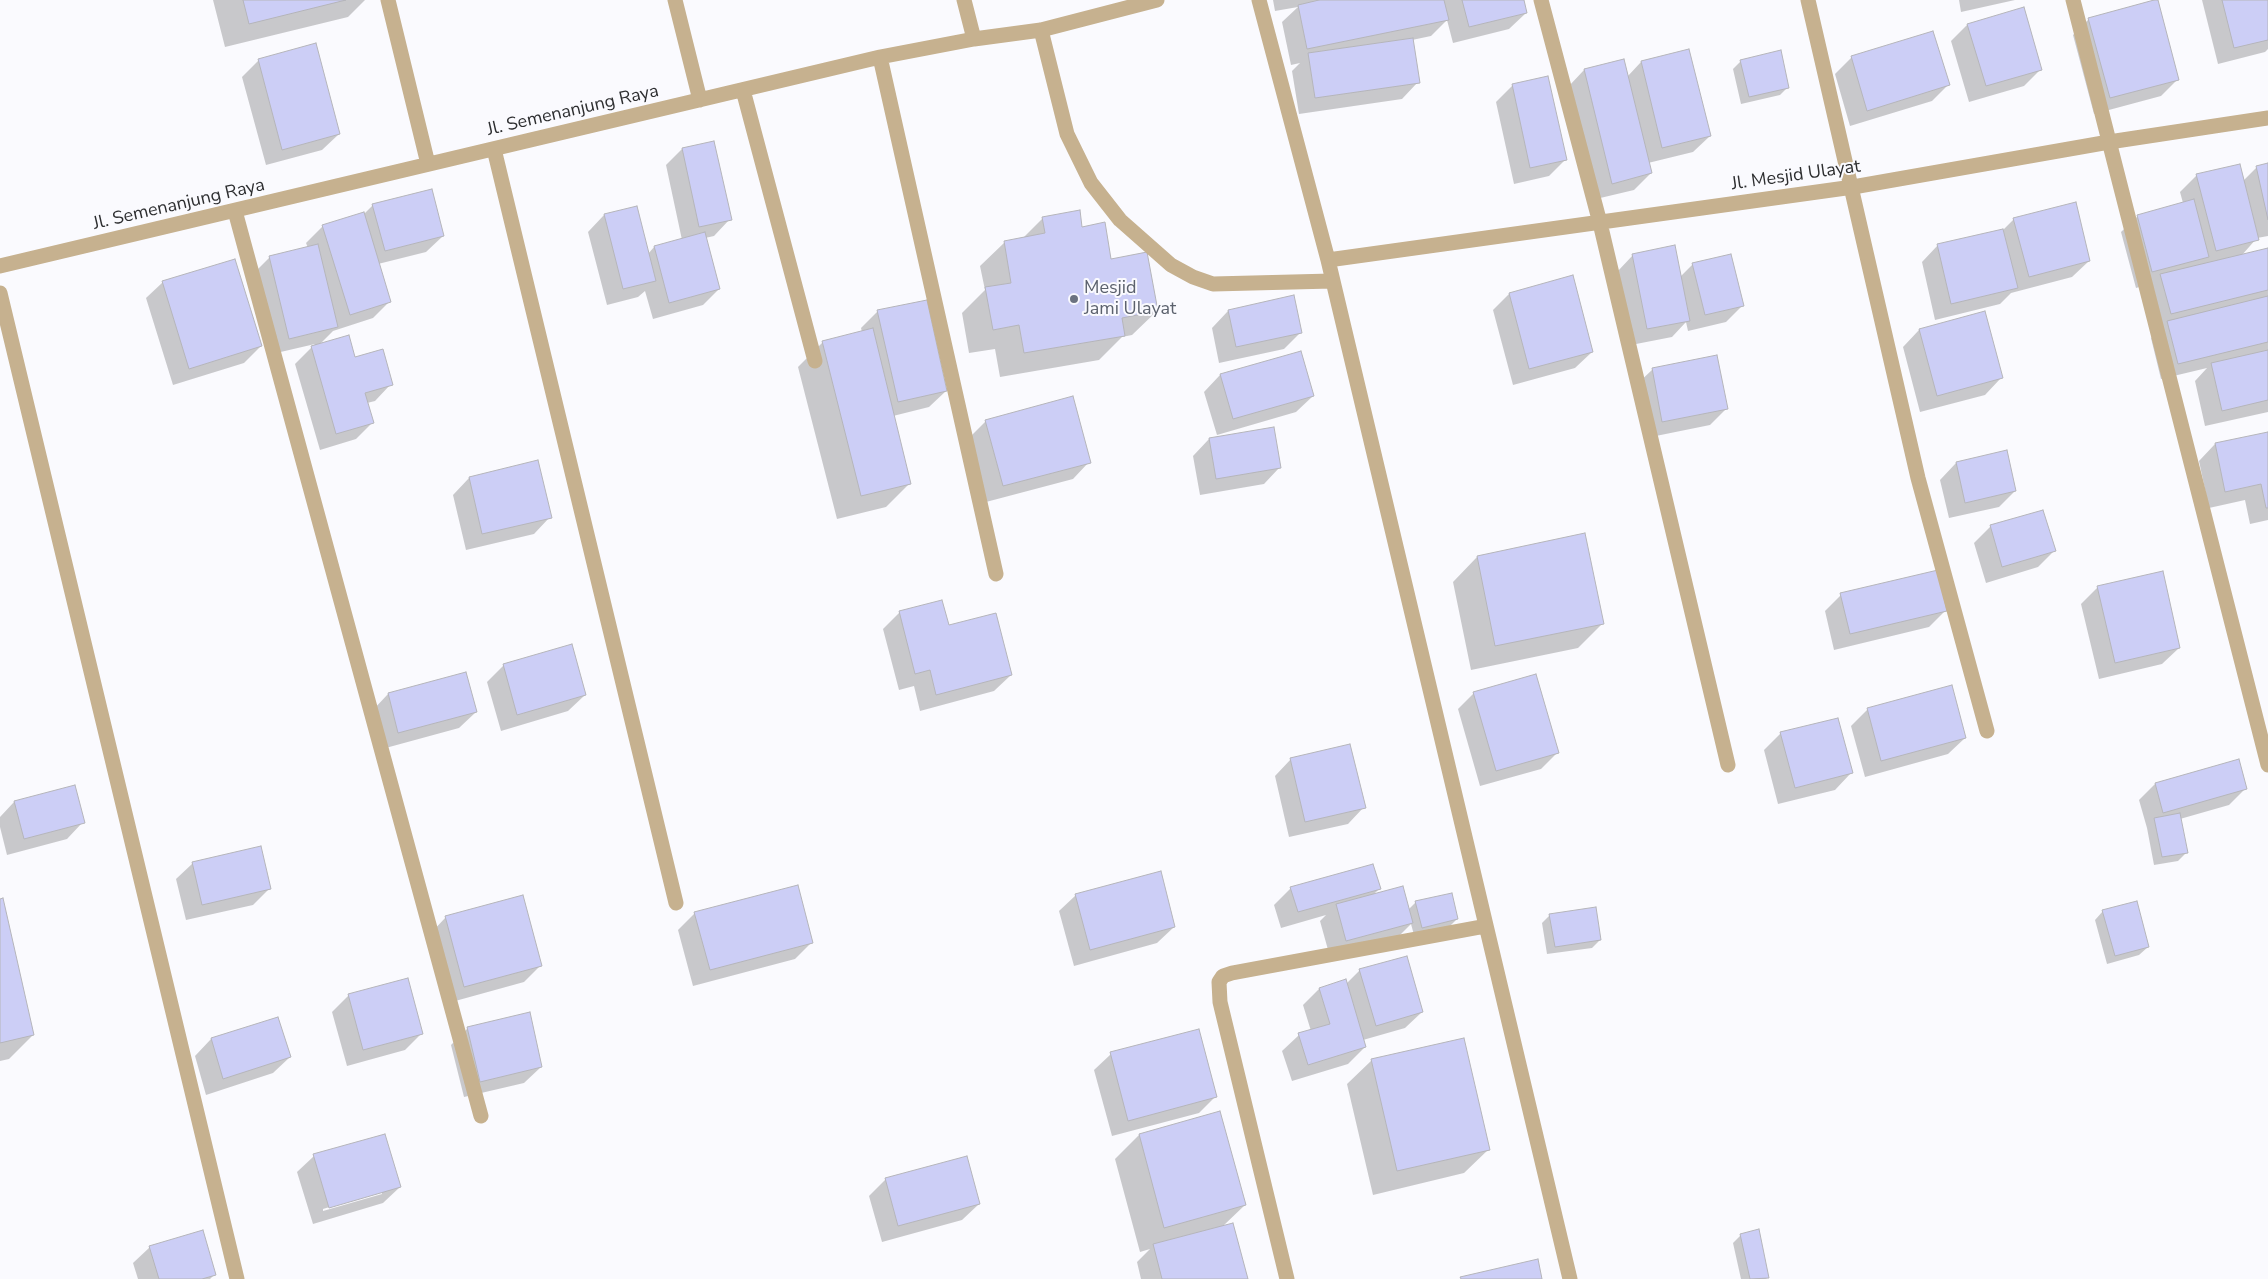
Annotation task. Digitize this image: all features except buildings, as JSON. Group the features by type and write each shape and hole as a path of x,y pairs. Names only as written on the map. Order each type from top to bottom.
{"street":[{"path":"388,0 428,164"},
{"path":"675,0 700,100"},
{"path":"964,0 974,39"},
{"name":"Jl. Semenanjung Raya","path":"0,266 880,57 974,39 1041,30 1157,0"},
{"path":"1259,0 1328,260 1570,1279"},
{"path":"1540,0 1600,222 1728,765"},
{"path":"1808,0 1853,188 1918,478 1987,731"},
{"path":"2073,0 2268,765"},
{"path":"1041,30 1067,134 1091,183 1120,220 1171,265 1193,278 1213,284 1332,280"},
{"path":"880,57 996,574"},
{"path":"743,90 814,361"},
{"name":"Jl. Mesjid Ulayat","path":"1328,260 1853,188 2109,142 2268,118"},
{"path":"494,149 676,903"},
{"path":"235,211 481,1116"},
{"path":"0,293 237,1279"},
{"path":"1287,1279 1220,1002 1218,982 1223,976 1232,973 1486,926"}],"place":[{"name":"Mesjid Jami Ulayat","path":"1074,299"}]}
